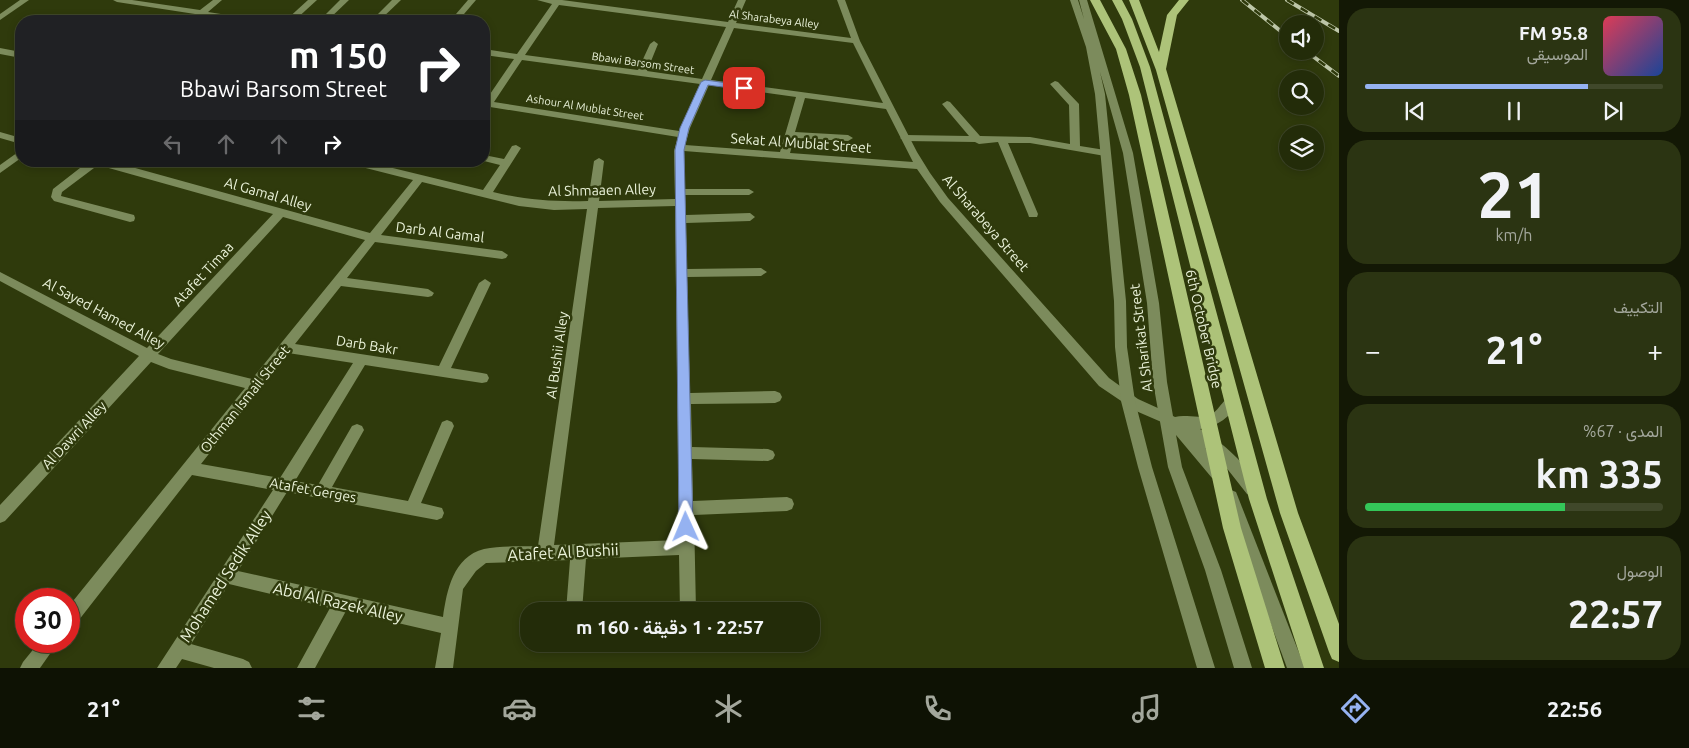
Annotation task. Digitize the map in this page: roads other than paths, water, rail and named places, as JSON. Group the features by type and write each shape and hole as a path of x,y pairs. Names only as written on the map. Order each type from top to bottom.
{"highway":[{"name":"6th October Bridge","path":"1095,0 1121,50 1135,95 1232,528 1275,668"},
{"path":"1117,0 1127,19 1145,67 1258,499 1314,668"},
{"name":"6th October Bridge","path":"1134,0 1161,70 1289,513 1339,652"},
{"path":"1161,70 1172,15 1184,0"}],"street":[{"path":"0,18 25,0"},
{"path":"117,0 208,15"},
{"path":"200,14 218,0"},
{"path":"296,15 313,0"},
{"path":"329,15 345,0"},
{"path":"381,15 397,0"},
{"path":"459,15 472,0"},
{"name":"Al Sharabeya Alley","path":"541,0 601,4 731,25 856,41"},
{"path":"688,602 680,273 680,148 683,135 705,82 742,0"},
{"name":"Al Sharabeya Street","path":"841,0 856,41 889,107 920,166 944,200 1104,382 1128,401 1146,411 1166,418"},
{"name":"Al Sharikat Street","path":"1074,0 1090,47 1100,94 1120,301 1121,347 1128,401 1145,467 1206,668"},
{"name":"Al Sharikat Street","path":"1083,0 1128,153 1153,303 1160,382 1175,467 1213,570 1243,668"},
{"path":"490,98 558,1"},
{"path":"641,74 654,44"},
{"path":"0,50 15,54"},
{"name":"Bbawi Barsom Street","path":"490,53 889,107"},
{"path":"1055,84 1074,104 1074,147"},
{"path":"784,156 802,95"},
{"path":"947,104 979,141"},
{"name":"Ashour Al Mublat Street","path":"490,105 683,135"},
{"path":"790,135 848,138"},
{"path":"0,136 15,140"},
{"path":"905,138 1041,141 1106,153"},
{"path":"1002,141 1033,214"},
{"path":"486,194 516,148"},
{"name":"Sekat Al Mublat Street","path":"680,148 920,166"},
{"path":"0,170 15,158"},
{"path":"490,159 506,163"},
{"name":"Al Bushii Alley","path":"545,553 599,161"},
{"path":"88,167 57,191 56,197 130,218"},
{"name":"Al Gamal Alley","path":"117,167 373,238"},
{"name":"Al Shmaaen Alley","path":"375,167 519,202 554,206 592,206 749,192"},
{"name":"Othman Ismail Street","path":"80,605 420,178"},
{"name":"Atafet Timaa","path":"148,355 280,213"},
{"path":"681,219 750,217"},
{"name":"Darb Al Gamal","path":"373,238 502,255"},
{"path":"680,273 760,272"},
{"name":"Al Sayed Hamed Alley","path":"0,276 148,355 169,364 255,386"},
{"path":"339,281 428,293"},
{"path":"443,372 485,283"},
{"name":"Darb Bakr","path":"285,348 482,378"},
{"name":"Al Dawri Alley","path":"0,516 148,355"},
{"name":"Mohamed Sedik Alley","path":"166,668 362,360"},
{"path":"684,399 775,397"},
{"path":"1166,418 1195,424 1208,422 1228,411 1232,401"},
{"path":"1166,418 1210,443 1245,478 1258,499"},
{"path":"1166,418 1201,451 1223,482 1235,507 1296,668"},
{"path":"412,508 447,426"},
{"path":"322,492 357,430"},
{"path":"685,453 768,455"},
{"name":"Atafet Gerges","path":"189,468 437,513"},
{"path":"686,508 787,504"},
{"name":"Atafet Al Bushii","path":"450,627 455,589 466,568 485,556 687,546"},
{"path":"575,602 579,551"},
{"name":"Abd Al Razek Alley","path":"226,576 450,627"},
{"path":"306,668 342,603"},
{"path":"444,668 450,627"},
{"path":"178,649 243,668"},
{"path":"29,668 41,653"}],"railway":[{"path":"1242,0 1279,30"},
{"path":"1287,0 1339,31"},
{"path":"1318,60 1339,76"}]}
